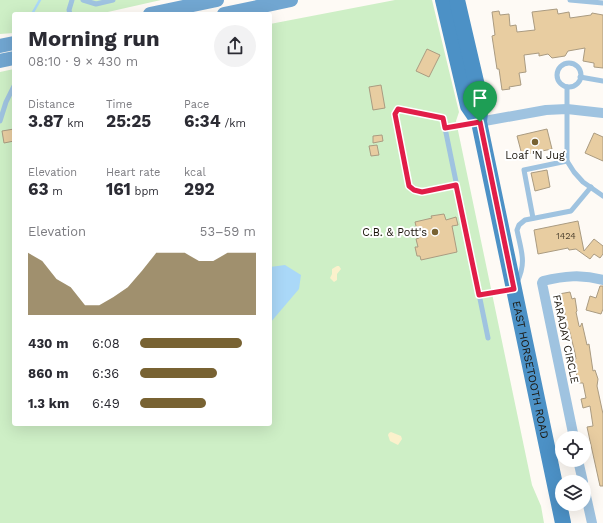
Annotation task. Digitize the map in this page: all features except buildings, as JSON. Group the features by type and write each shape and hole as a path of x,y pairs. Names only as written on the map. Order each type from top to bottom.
{"main road":[{"path":"160,12 217,0"},
{"path":"234,12 291,0"},
{"name":"EAST HORSETOOTH ROAD","path":"443,0 468,106 480,122"},
{"name":"EAST HORSETOOTH ROAD","path":"458,0 481,103 480,122 563,523"},
{"path":"0,46 12,43"},
{"path":"0,61 12,58"}],"street":[{"path":"480,122 533,111 568,109 603,113"},
{"name":"FARADAY CIRCLE","path":"573,431 542,283 543,281 568,276 593,277 603,280"},
{"path":"589,511 592,523"}],"lane":[{"path":"70,12 72,0"},
{"path":"83,0 96,4 113,0"},
{"path":"570,0 603,3"},
{"path":"569,63 579,69 580,77 577,83 567,87 558,80 557,72 562,66 569,63"},
{"path":"580,77 603,81"},
{"path":"567,87 567,160 574,172 603,196"},
{"path":"0,121 6,102 12,90"},
{"path":"456,185 422,192 414,190 409,186 395,114 398,109 443,118 488,338"},
{"path":"445,128 480,122"},
{"path":"533,218 524,170 567,160"},
{"path":"479,295 514,289 523,271 523,260 517,230 519,225 525,220 571,211 591,187"}],"green space":[{"path":"0,0 161,0 108,12 12,12 12,33 0,34"},
{"path":"395,0 432,0 459,112 456,121 532,485 541,506 544,523 0,523 0,72 12,69 12,426 272,426 272,24"}],"sand":[{"path":"337,266 341,269 337,274 337,280 334,282 330,278 332,269"},
{"path":"391,432 401,436 402,439 398,445 390,441 388,435"}],"water":[{"path":"285,265 301,275 299,289 272,321 272,267"}],"waterway":[{"path":"33,12 40,0"}],"place":[{"name":"Loaf 'N Jug","path":"535,142"},
{"name":"C.B. & Pott's","path":"435,232"}],"route":[{"path":"398,109 443,118 445,128 480,122 514,289 479,295 456,185 422,192 414,190 409,186 395,114 398,109"}]}
